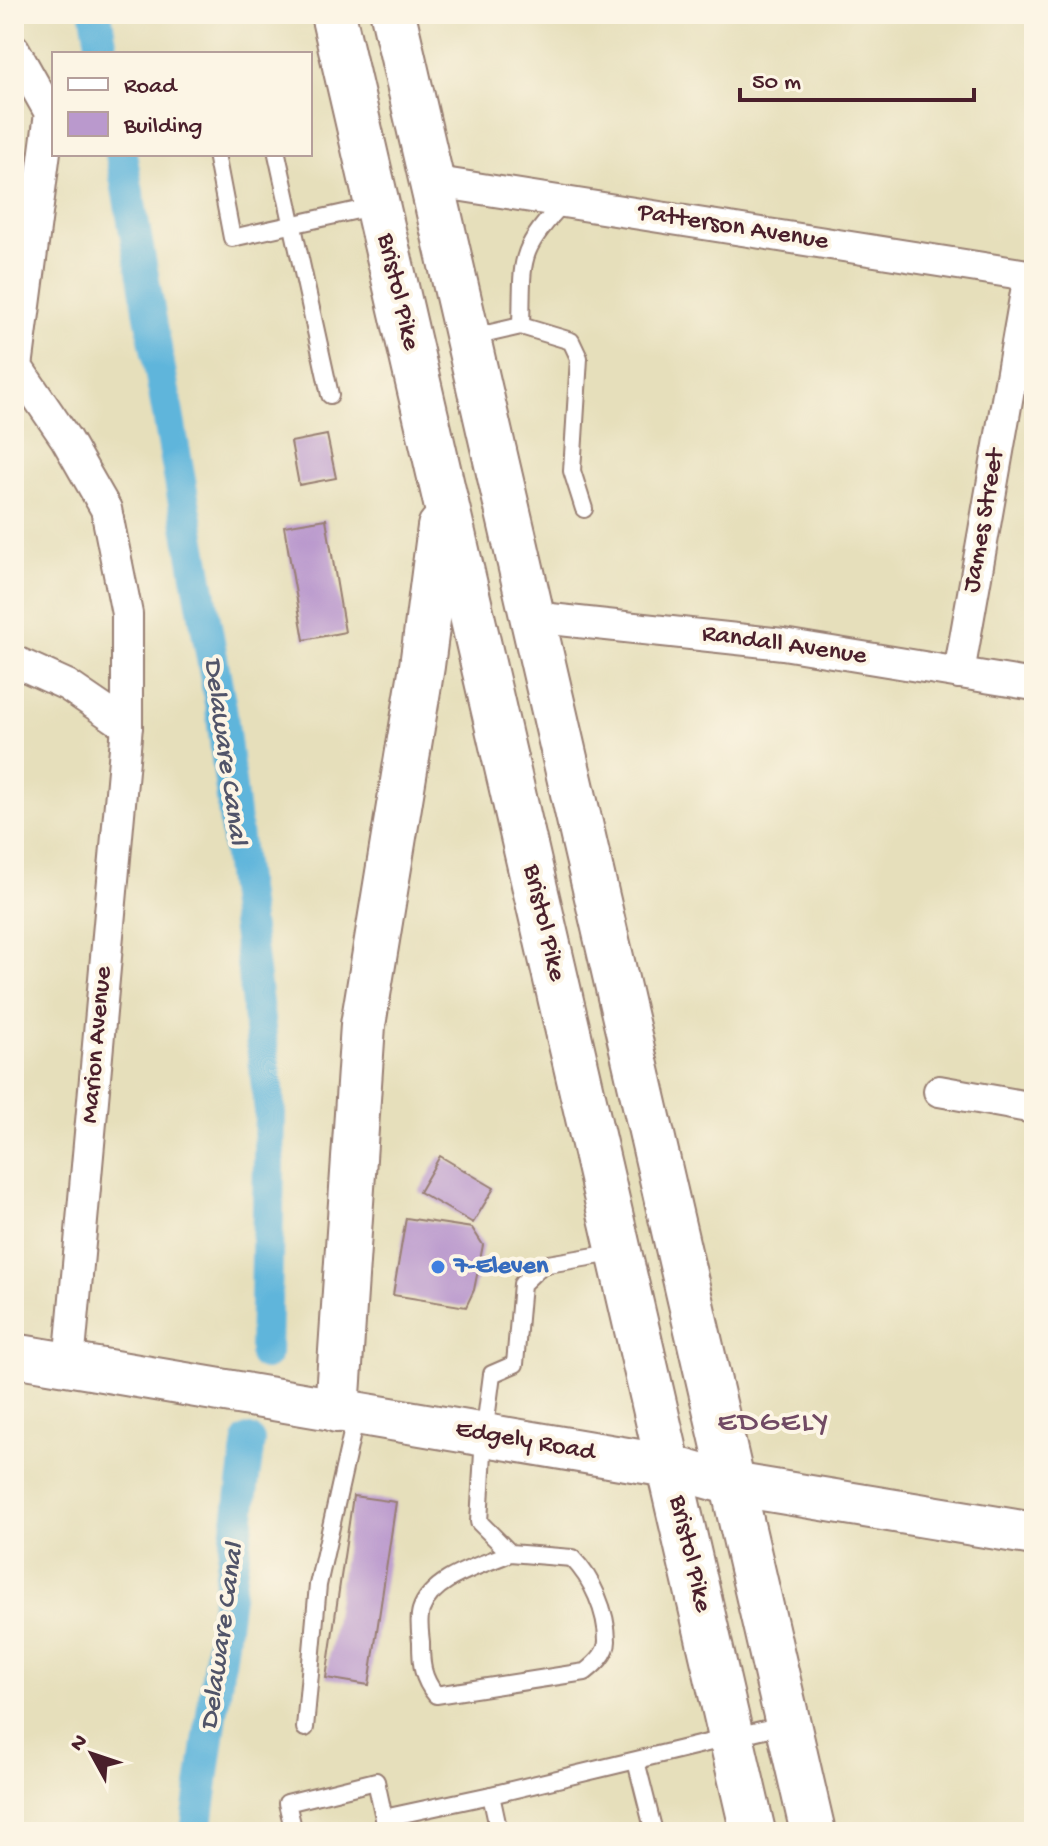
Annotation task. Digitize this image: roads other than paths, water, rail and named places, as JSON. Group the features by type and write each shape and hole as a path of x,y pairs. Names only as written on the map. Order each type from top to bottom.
{"highway":[{"name":"Bristol Pike","path":"333,14 753,1832"},
{"path":"393,14 813,1832"},
{"path":"347,1412 363,1025 422,666 442,488"}],"main road":[{"name":"Edgely Road","path":"14,1355 668,1466 732,1484 1034,1534"}],"street":[{"name":"Marion Avenue","path":"14,49 50,113 17,367 66,439 106,509 127,614 127,726 69,1364"},
{"name":"Patterson Avenue","path":"431,181 1031,275"},
{"name":"James Street","path":"959,673 1031,275"},
{"name":"Randall Avenue","path":"532,617 783,644 1034,685"},
{"path":"14,661 67,685 127,726"},
{"path":"939,1091 1034,1108"}],"lane":[{"path":"216,156 232,238 377,206"},
{"path":"277,156 330,395"},
{"path":"521,326 523,260 531,236 564,202"},
{"path":"467,338 521,326 571,341 579,358 572,471 584,509"},
{"path":"510,1553 443,1583 430,1595 420,1612 421,1665 426,1683 436,1695 585,1672 599,1661 608,1643 595,1592 584,1571 572,1558 510,1553 479,1522 484,1435 492,1374 515,1364 522,1284 542,1265 619,1252"},
{"path":"305,1728 318,1585 347,1412"},
{"path":"294,1832 287,1803 376,1781 386,1825 491,1795 788,1723"},
{"path":"636,1761 654,1832"},
{"path":"491,1795 499,1832"}],"waterway":[{"name":"Delaware Canal","path":"96,14 103,52"},
{"name":"Delaware Canal","path":"121,156 221,708 270,1111 265,1354"},
{"name":"Delaware Canal","path":"196,1832 249,1441"}],"place":[{"name":"7-Eleven","path":"438,1267"}],"district":[{"name":"EDGELY","path":"774,1424"}]}
